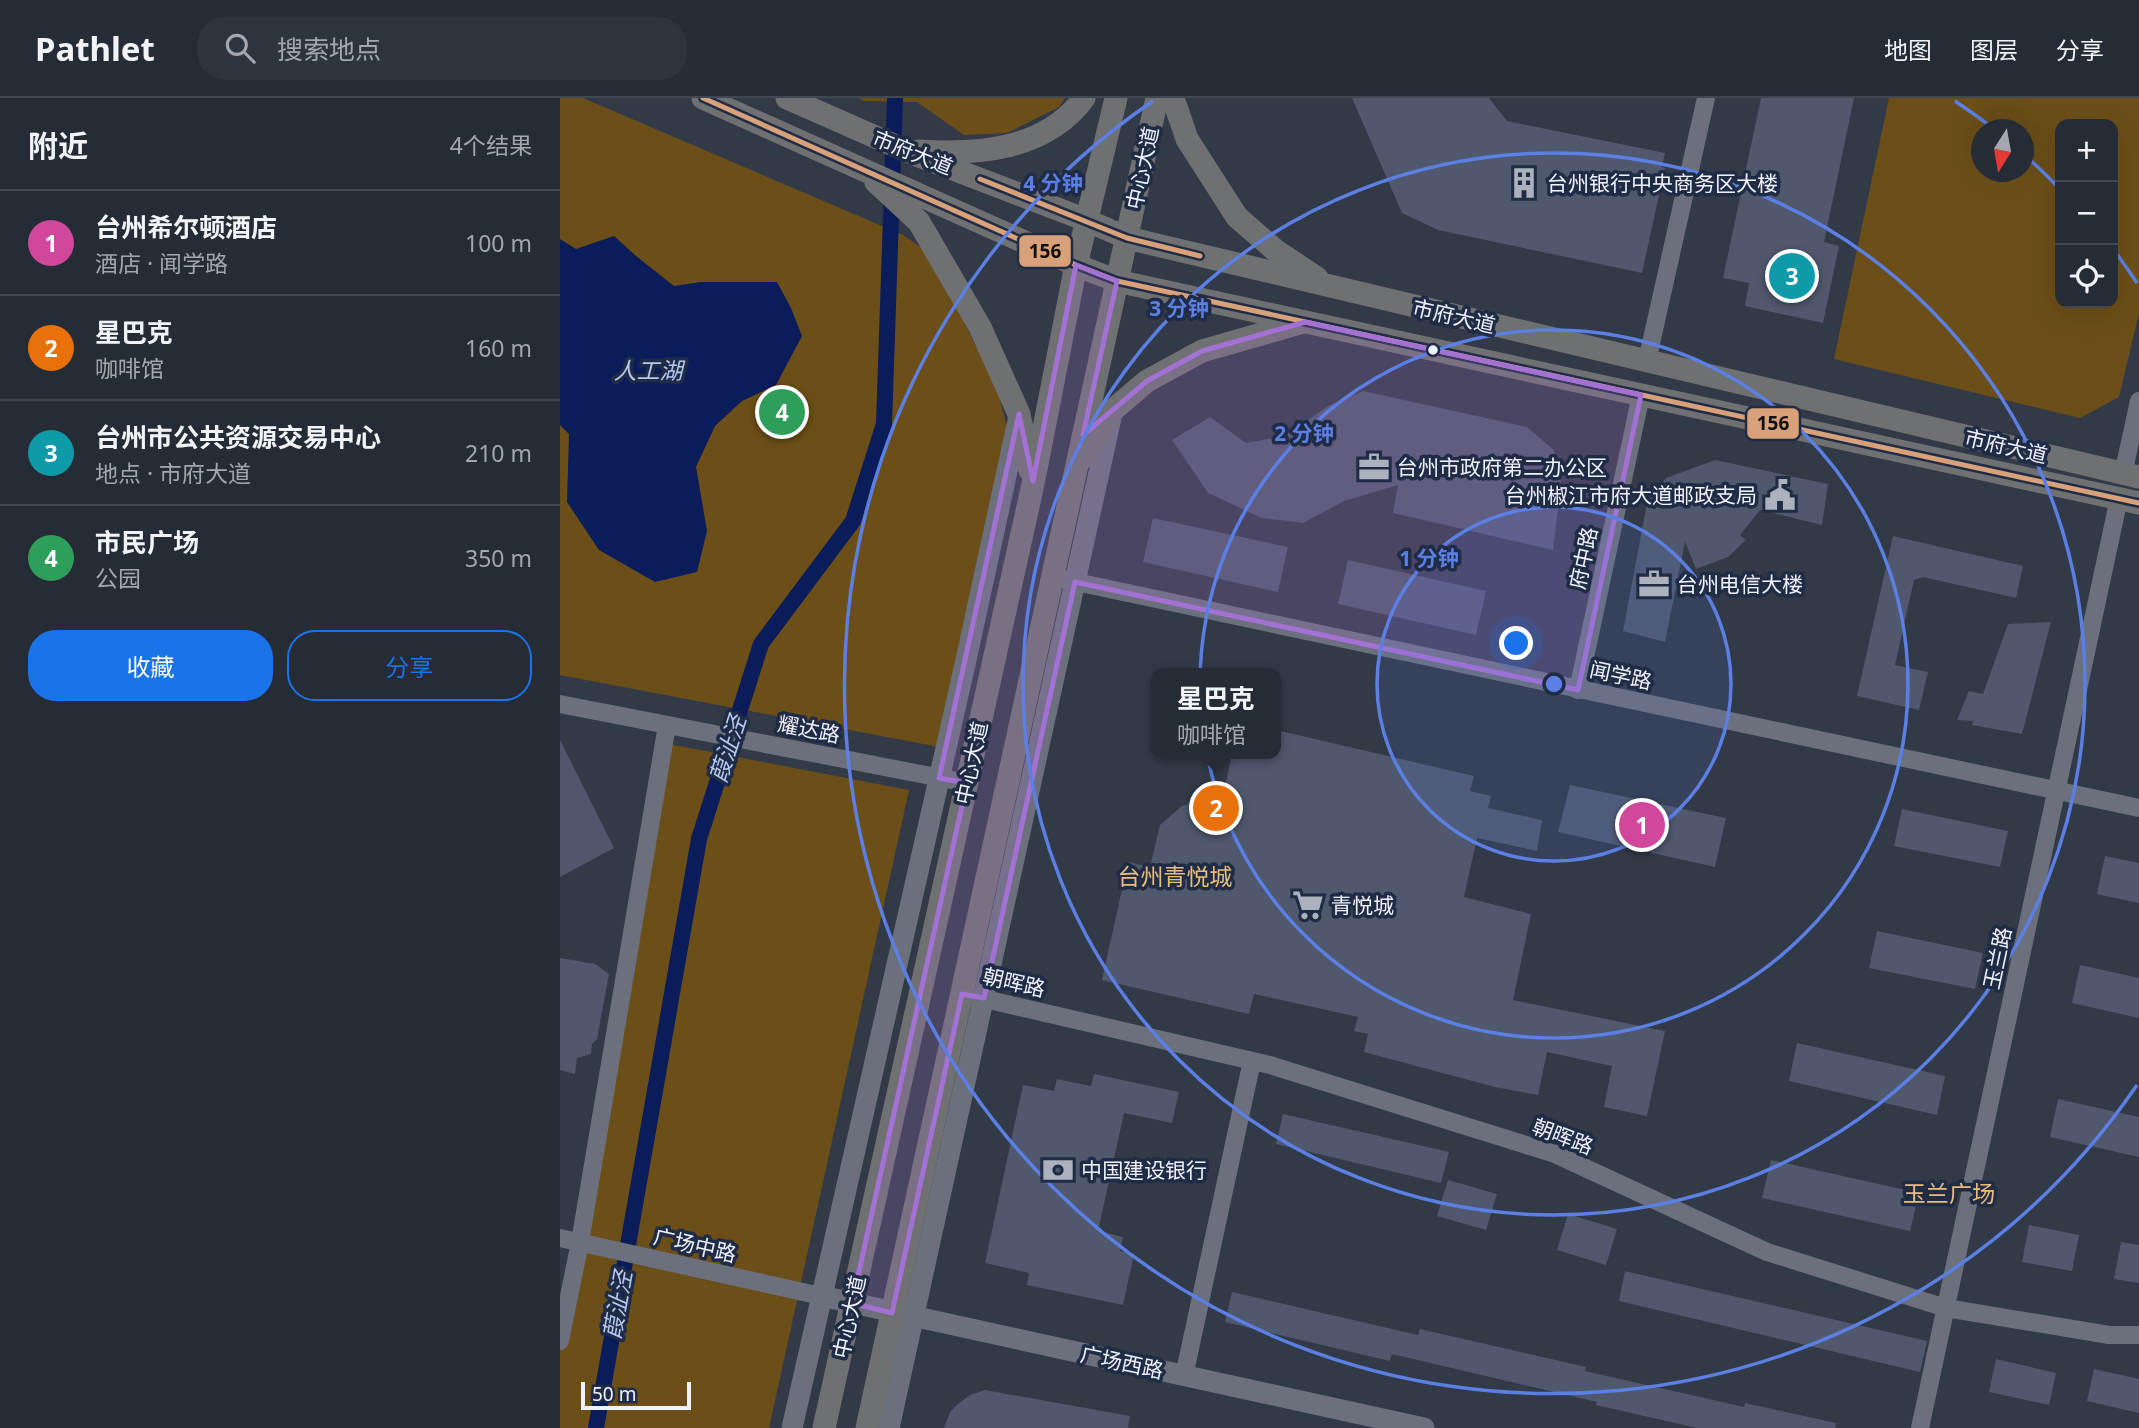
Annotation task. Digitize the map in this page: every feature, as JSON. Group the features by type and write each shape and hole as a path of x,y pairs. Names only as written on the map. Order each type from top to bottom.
{"main road":[{"name":"市府大道","path":"702,98 1116,281 2129,501"},
{"name":"市府大道","path":"787,98 904,149 1127,238 2131,476"},
{"name":"中心大道","path":"824,1428 1033,484 1076,265 1116,98"},
{"path":"904,149 990,151 1026,142 1072,114 1083,99"},
{"path":"1172,101 1187,139 1237,217 1275,250 1328,286"},
{"name":"中心大道","path":"867,1428 903,1315 973,996 1052,577 1116,281 1127,238 1172,101"},
{"path":"861,169 919,222 980,327 1019,414 1033,484"},
{"path":"1072,488 1090,446 1113,410 1147,381 1202,351 1305,322"},
{"path":"973,996 1075,582 1113,410"},
{"path":"792,1428 1019,414"},
{"name":"广场西路","path":"821,1296 1424,1428"},
{"path":"889,1428 903,1315"}],"street":[{"path":"1647,361 1706,98"},
{"name":"府中路","path":"1578,690 1641,395"},
{"path":"2131,476 2139,401"},
{"name":"玉兰路","path":"1920,1428 2056,790 2129,501"},
{"name":"闻学路","path":"1052,577 2139,808"},
{"name":"耀达路","path":"560,704 967,783"},
{"path":"560,1341 588,1244 667,725"},
{"name":"朝晖路","path":"973,996 1252,1060 1555,1154 1767,1252 1945,1308 2109,1335 2139,1335"},
{"path":"1184,1376 1252,1060"},
{"name":"广场中路","path":"560,1238 821,1296"}],"highlighted area":[{"path":"1076,265 1117,281 1083,435 1147,381 1202,351 1305,322 1641,395 1578,690 1075,582 984,998 962,994 892,1313 852,1303 967,783 939,778 1019,414 1033,481"}],"shaded area":[{"path":"560,98 583,98 903,235 929,253 997,388 1009,435 939,747 560,675"},
{"path":"858,98 1065,98 1059,107 1007,133 964,135 917,102 864,101"},
{"path":"1889,98 2139,98 2139,313 2119,397 2080,418 1834,359"},
{"path":"664,743 909,790 769,1428 560,1428 560,1341"}],"water":[{"name":"人工湖","path":"614,236 674,286 701,282 777,282 802,336 776,385 742,401 715,426 696,467 707,531 697,572 655,582 599,550 567,502 569,434 560,425 560,239 576,249"}],"building":[{"name":"台州银行中央商务区大楼","path":"1352,98 1489,98 1507,121 1665,153 1662,167 1665,168 1642,273 1438,230 1402,213"},
{"path":"1761,98 1854,98 1824,242 1839,246 1823,323 1745,306 1749,283 1723,278"},
{"name":"台州市政府第二办公区","path":"1363,391 1527,427 1554,450 1561,484 1553,550 1393,513 1398,485 1344,501 1303,523 1262,518 1208,493 1172,440 1210,417 1246,443 1285,436 1328,406"},
{"name":"台州电信大楼","path":"1715,460 1828,484 1822,525 1760,510 1740,535 1746,540 1728,557 1696,569 1685,542 1665,642 1623,631 1647,503 1666,478"},
{"path":"1153,518 1288,547 1278,592 1143,562"},
{"path":"1893,536 2023,566 2016,598 1923,577 1914,580 1895,665 1928,672 1919,710 1857,696"},
{"path":"1348,560 1486,591 1476,635 1338,604"},
{"path":"2051,622 2022,734 1972,725 1973,721 1957,720 1969,691 1983,694 2008,624"},
{"name":"青悦城","path":"1281,731 1474,776 1470,791 1491,796 1488,808 1542,820 1537,851 1477,838 1464,897 1531,914 1513,1000 1665,1031 1647,1116 1604,1107 1612,1066 1547,1052 1538,1095 1495,1087 1364,1052 1368,1034 1354,1031 1358,1017 1254,994 1249,1014 1102,980 1128,862 1150,867 1160,825 1182,806 1224,791 1231,759 1281,759"},
{"path":"560,740 614,848 560,877"},
{"path":"1570,785 1726,818 1715,867 1558,832"},
{"path":"1902,809 2008,831 2000,867 1894,846"},
{"path":"2105,856 2139,863 2139,903 2097,894"},
{"path":"1877,931 1983,953 1975,989 1869,968"},
{"path":"560,958 595,964 609,974 597,1039 592,1044 591,1054 577,1058 575,1074 560,1070"},
{"path":"2080,965 2139,978 2139,1018 2072,1003"},
{"path":"1797,1043 1945,1076 1937,1115 1789,1081"},
{"name":"中国建设银行","path":"1094,1074 1179,1092 1172,1123 1124,1113 1098,1231 1123,1237 1120,1251 1134,1254 1123,1305 1027,1285 1029,1273 985,1263 1023,1085 1054,1091 1057,1079 1091,1086"},
{"path":"2058,1099 2139,1117 2139,1157 2050,1137"},
{"path":"1283,1114 1449,1152 1441,1183 1276,1144"},
{"path":"1771,1160 1919,1193 1910,1231 1762,1198"},
{"path":"1448,1180 1497,1194 1486,1230 1437,1216"},
{"path":"1568,1214 1617,1229 1606,1265 1557,1250"},
{"path":"2029,1225 2079,1235 2072,1271 2022,1262"},
{"path":"2121,1242 2139,1245 2139,1283 2114,1279"},
{"path":"1625,1271 1927,1341 1920,1372 1619,1301"},
{"path":"1232,1292 1418,1335 1420,1329 1586,1367 1585,1371 1744,1407 1745,1403 1836,1423 1835,1428 1697,1428 1392,1354 1390,1361 1225,1322"},
{"path":"1996,1359 2056,1373 2049,1405 1989,1392"},
{"path":"2094,1369 2139,1379 2139,1413 2087,1401"},
{"path":"985,1390 1130,1416 1128,1428 944,1428 950,1412 959,1403 970,1395"}],"waterway":[{"name":"葭沚泾","path":"596,1428 699,839 761,644 853,521 884,424 895,98"}],"transit line":[{"name":"156","path":"703,98 1117,281 2139,503"},
{"name":"156","path":"980,179 1127,238 1200,256"}],"place":[{"name":"台州银行中央商务区大楼","path":"1524,183"},
{"name":"台州市公共资源交易中心","path":"1792,276"},
{"name":"市民广场","path":"782,412"},
{"name":"台州市政府第二办公区","path":"1374,467"},
{"name":"台州椒江市府大道邮政支局","path":"1780,495"},
{"name":"台州电信大楼","path":"1654,584"},
{"name":"星巴克","path":"1216,808"},
{"name":"台州希尔顿酒店","path":"1642,825"},
{"name":"青悦城","path":"1308,905"},
{"name":"中国建设银行","path":"1058,1170"}],"district":[{"name":"台州青悦城","path":"1175,876"},
{"name":"玉兰广场","path":"1949,1193"}]}
